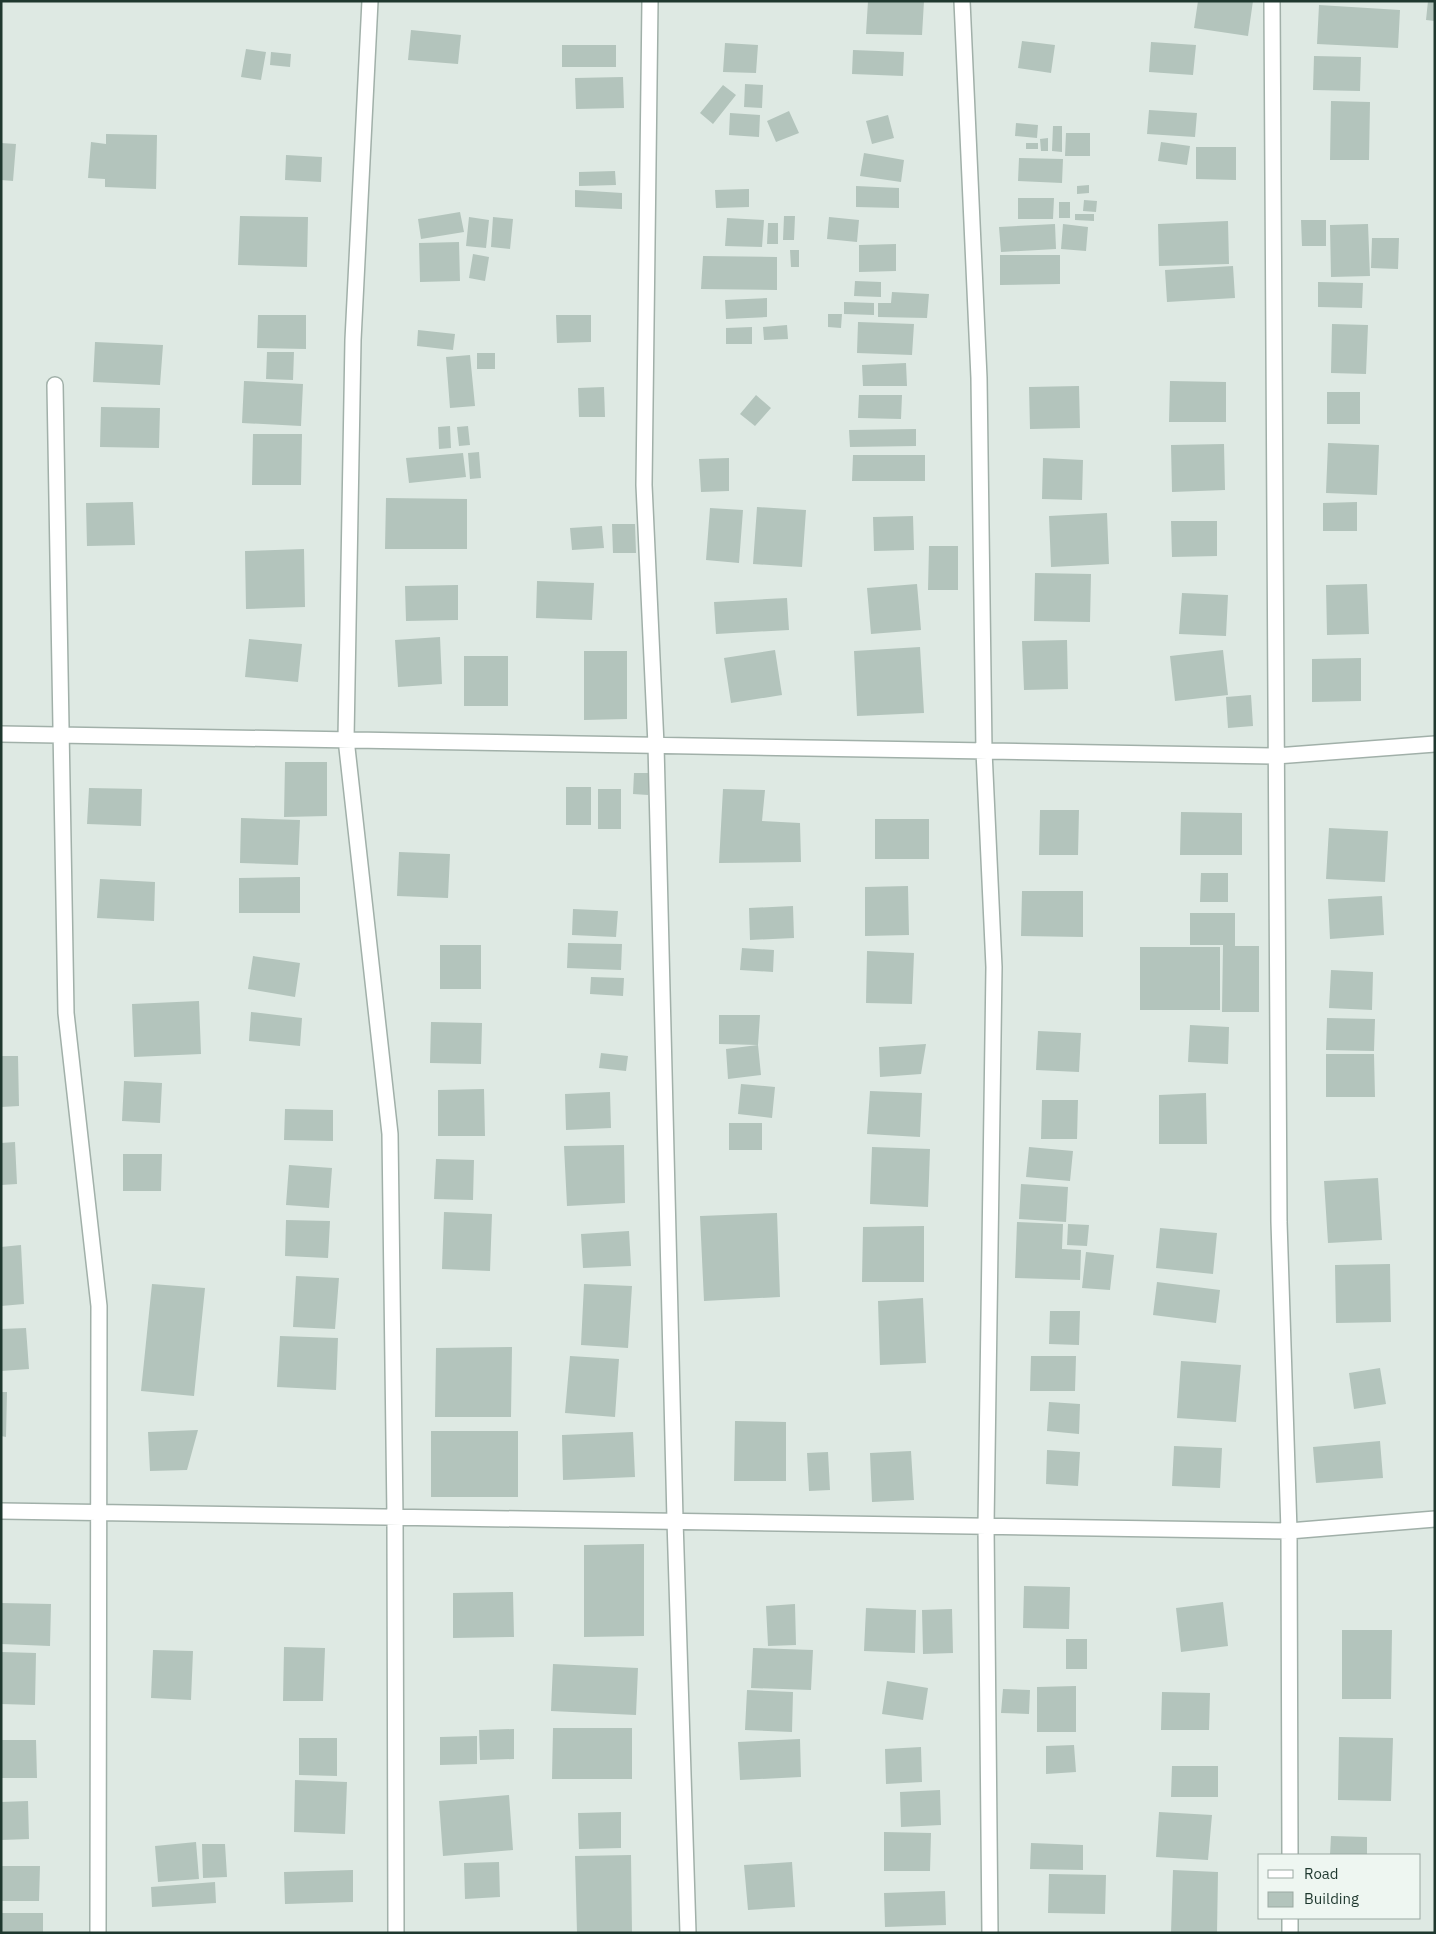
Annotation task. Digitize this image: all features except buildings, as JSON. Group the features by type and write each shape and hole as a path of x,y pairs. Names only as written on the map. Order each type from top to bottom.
{"street":[{"path":"370,1 353,340 346,739 390,1134 395,1517 396,1933"},
{"path":"650,1 644,485 656,745 675,1520 688,1933"},
{"path":"962,1 979,378 984,751 994,967 986,1526 990,1933"},
{"path":"1272,1 1279,1222 1289,1531 1290,1854"},
{"path":"55,385 66,1012 99,1306 98,1933"},
{"path":"1,734 1276,756 1435,744"},
{"path":"1,1510 1289,1531 1435,1519"},
{"path":"1290,1919 1290,1933"}]}
